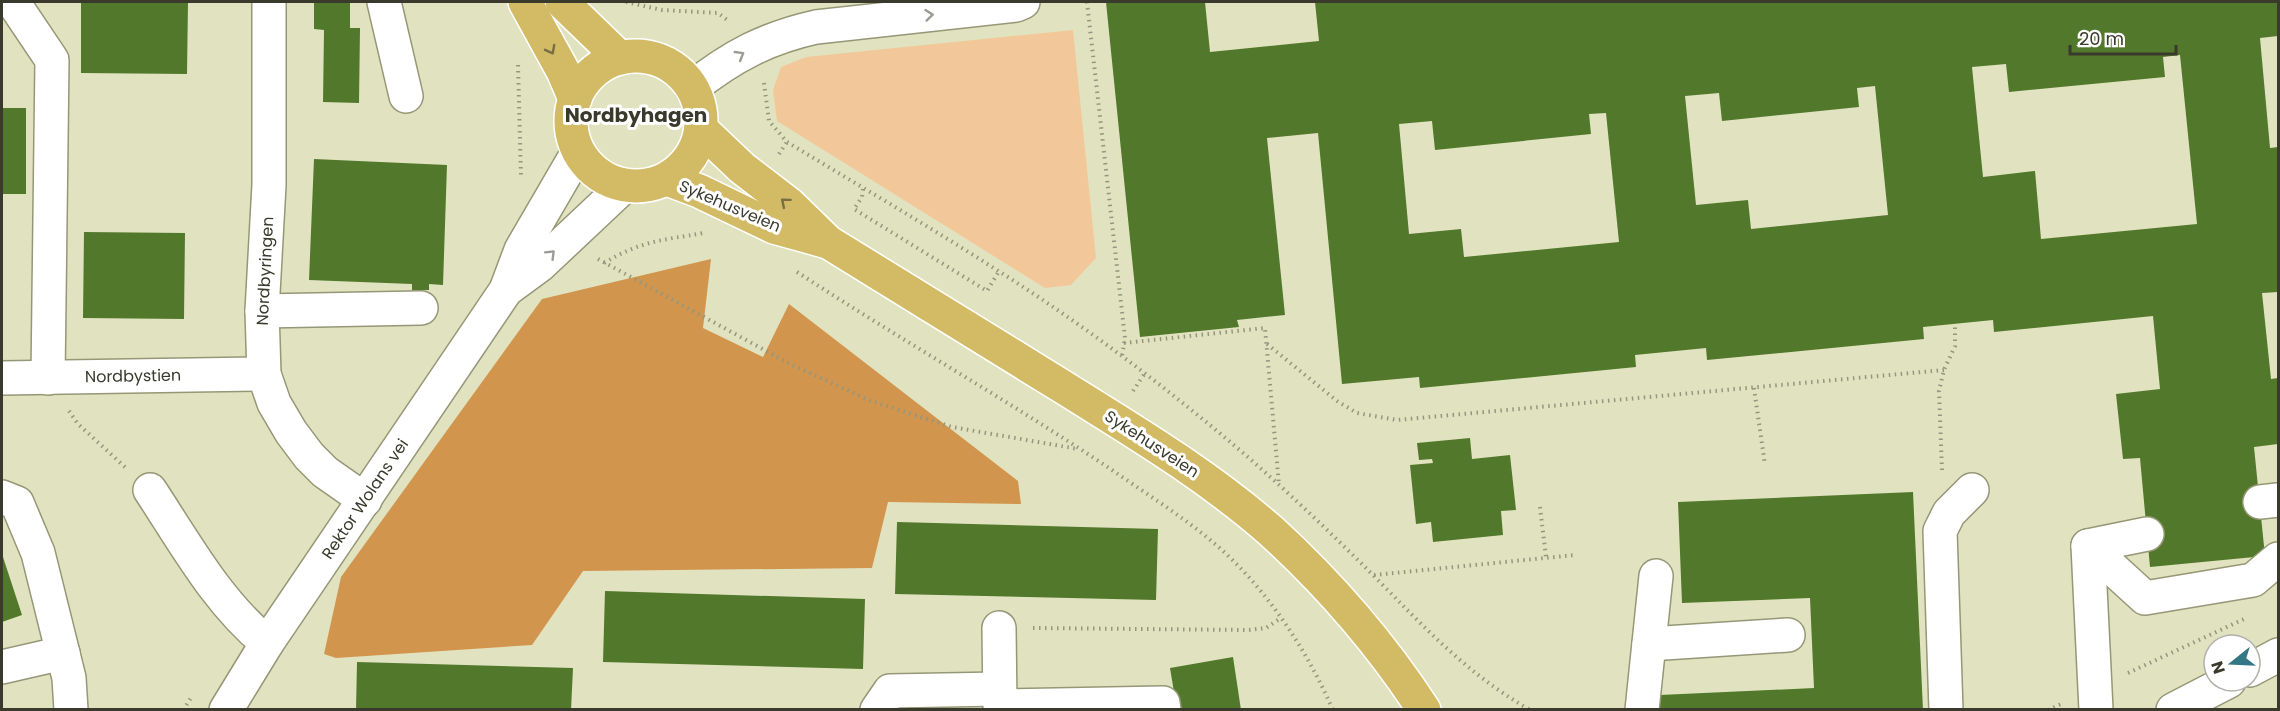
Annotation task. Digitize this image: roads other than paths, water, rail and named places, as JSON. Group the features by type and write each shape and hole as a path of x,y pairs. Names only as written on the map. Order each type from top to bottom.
{"main road":[{"path":"525,2 575,99"},
{"path":"562,2 620,58"},
{"path":"637,56 669,65 682,75 698,101 700,129 697,144 690,158 680,170 646,186 624,186 606,179 590,168 578,152 571,126 575,99 582,85 592,73 620,58 637,56"},
{"name":"Sykehusveien","path":"700,129 742,168 789,204 828,242 1160,447 1242,508 1285,545 1339,599 1367,632 1424,710"},
{"name":"Sykehusveien","path":"667,178 774,227 828,242"}],"street":[{"path":"13,2 52,60 48,378"},
{"name":"Nordbyringen","path":"269,2 269,185 262,311 264,374 274,403 309,456 325,472 365,500"},
{"path":"384,2 406,96"},
{"path":"692,88 748,50 790,33 816,27 1006,6 1023,2"},
{"name":"Rektor Wolans vei","path":"226,710 267,643 506,290 521,250 578,152"},
{"name":"Rektor Wolans vei","path":"506,290 540,265 624,186"},
{"path":"262,311 421,308"},
{"name":"Nordbystien","path":"2,378 264,374"},
{"path":"150,490 219,593 246,626 267,643"},
{"path":"1946,710 1940,531 1949,513 1972,490"},
{"path":"2,497 16,503 38,553 69,678 71,710"},
{"path":"2088,546 2147,534"},
{"path":"2088,546 2145,598 2253,580 2278,559"},
{"path":"2088,546 2096,699"},
{"path":"1642,710 1656,576"},
{"path":"999,628 1000,706 1164,706"},
{"path":"1649,644 1788,635"},
{"path":"2,667 63,653"},
{"path":"2262,664 2278,655"},
{"path":"877,710 890,691 999,689"},
{"path":"2173,710 2206,693"}],"district":[{"name":"Nordbyhagen","path":"636,115"}]}
